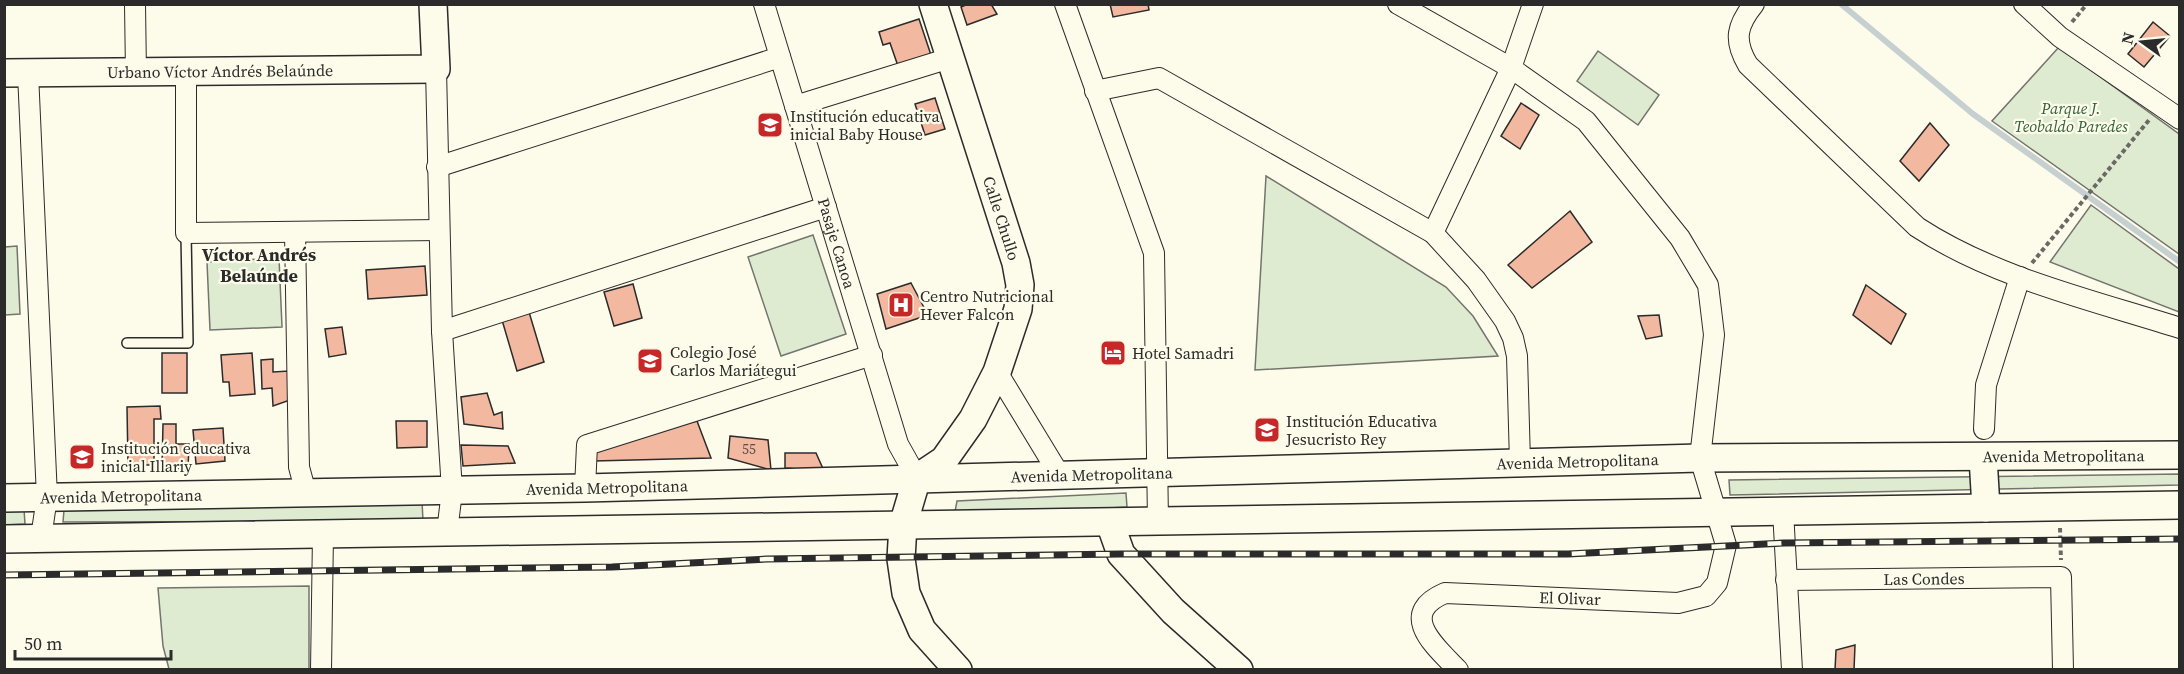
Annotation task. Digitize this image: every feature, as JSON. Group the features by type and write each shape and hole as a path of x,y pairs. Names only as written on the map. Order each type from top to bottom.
{"main road":[{"path":"433,4 436,69"},
{"name":"Calle Chullo","path":"917,478 944,460 973,419 997,372 1018,309 1020,285 1016,263 933,4"},
{"name":"Urbano Víctor Andrés Belaúnde","path":"16,73 136,74 436,69"},
{"name":"Avenida Metropolitana","path":"4,498 585,488 1700,458 2180,455"},
{"path":"1983,457 1986,508"},
{"path":"917,478 903,525 901,559 906,593 922,630 958,669"},
{"path":"4,538 2180,505"},
{"path":"1110,523 1120,554 1173,611 1239,669"}],"street":[{"path":"135,4 136,74"},
{"name":"Pasaje Canoa","path":"764,4 898,444 917,478"},
{"path":"1065,4 1154,253 1158,521"},
{"path":"1398,4 1511,68 1586,121 1680,238 1708,285 1714,335 1700,458"},
{"path":"1433,233 1511,68 1533,4"},
{"path":"1754,4 1742,20 1738,40 1741,54 1748,64 1917,227 1944,245 2020,277 2180,328"},
{"path":"2024,4 2060,37 2180,119"},
{"path":"437,167 780,57"},
{"path":"795,106 950,58"},
{"path":"436,69 441,331 452,491 447,532"},
{"path":"186,72 186,233 439,230"},
{"path":"16,73 47,497 40,538"},
{"path":"1095,91 1160,78 1433,233 1476,280 1505,321 1512,338 1517,356 1520,462"},
{"path":"441,331 826,207"},
{"path":"295,232 299,467 306,493"},
{"path":"1984,429 1986,385 2020,277"},
{"path":"585,488 587,445 872,354"},
{"path":"997,372 1059,474"},
{"name":"El Olivar","path":"1458,669 1427,638 1422,624 1424,610 1432,598 1445,592 1678,603 1706,596 1717,583 1726,545 1714,512 1700,458"},
{"path":"1783,511 1792,669"},
{"path":"321,669 323,534"},
{"path":"2061,577 2063,669"},
{"name":"Las Condes","path":"1786,580 2061,577"}],"lane":[{"path":"126,343 188,343 186,233"}],"path":[{"path":"2020,277 2160,106"},
{"path":"2060,507 2061,577"}],"green space":[{"name":"Parque J. Teobaldo Paredes","path":"2059,47 2179,134 2179,254 1992,121"},
{"path":"1598,51 1659,95 1638,125 1577,81"},
{"path":"1266,176 1446,287 1473,316 1498,356 1255,370"},
{"path":"2091,205 2179,269 2179,312 2050,262"},
{"path":"813,235 846,334 781,356 748,257"},
{"path":"17,246 20,314 5,315 5,247"},
{"path":"279,258 282,327 210,330 207,262"},
{"path":"2180,474 2179,485 1730,495 1729,480"},
{"path":"1126,493 1127,507 954,517 957,501"},
{"path":"422,501 423,521 63,522 64,510"},
{"path":"24,509 25,524 5,525 4,510"},
{"path":"309,586 309,669 169,669 163,646 158,588"}],"building":[{"path":"968,4 991,4 997,14 967,25 961,7"},
{"path":"1110,4 1148,4 1149,10 1113,17"},
{"path":"919,19 931,55 898,66 890,43 883,45 879,32"},
{"path":"2153,22 2170,36 2144,67 2128,54"},
{"path":"935,98 945,129 925,135 915,104"},
{"path":"1521,103 1539,115 1520,149 1501,136"},
{"path":"1930,123 1949,145 1919,181 1900,161"},
{"path":"1570,211 1592,242 1532,288 1508,265"},
{"path":"425,266 427,295 368,299 366,270"},
{"name":"Centro Nutricional Hever Falcon","path":"911,283 928,315 886,329 877,294"},
{"path":"633,284 642,318 614,326 604,292"},
{"path":"1866,285 1906,314 1891,344 1853,315"},
{"path":"529,312 544,362 517,371 502,320"},
{"path":"1659,315 1662,336 1646,339 1638,316"},
{"path":"342,327 346,354 329,357 325,329"},
{"path":"162,353 187,353 187,393 162,393"},
{"path":"252,353 255,394 230,396 229,382 223,382 221,355"},
{"path":"273,359 273,372 289,371 290,400 273,406 272,388 262,389 261,360"},
{"path":"487,393 494,415 502,412 503,429 464,424 461,397"},
{"path":"160,406 161,419 154,419 154,465 128,465 127,407"},
{"path":"396,421 427,421 427,447 397,448"},
{"path":"697,421 711,458 594,461 590,447"},
{"path":"163,424 176,424 176,444 189,444 188,469 162,468"},
{"path":"223,428 225,461 196,464 193,430"},
{"path":"730,436 768,440 771,470 728,458"},
{"path":"461,445 508,446 515,463 463,466"},
{"path":"785,453 816,453 824,471 785,468"},
{"path":"1855,645 1854,670 1835,670 1836,650"}],"waterway":[{"path":"1841,4 1973,114 2180,262"}],"railway":[{"path":"4,575 612,567 767,559 1121,554 1568,554 1784,543 2180,539"}],"place":[{"name":"Institución educativa inicial Baby House","path":"770,125"},
{"name":"Centro Nutricional Hever Falcon","path":"901,305"},
{"name":"Hotel Samadri","path":"1113,353"},
{"name":"Colegio José Carlos Mariátegui","path":"650,361"},
{"name":"Institución Educativa Jesucristo Rey","path":"1267,430"},
{"name":"Institución educativa inicial Illariy","path":"82,457"}],"district":[{"name":"Víctor Andrés Belaúnde","path":"259,264"}]}
